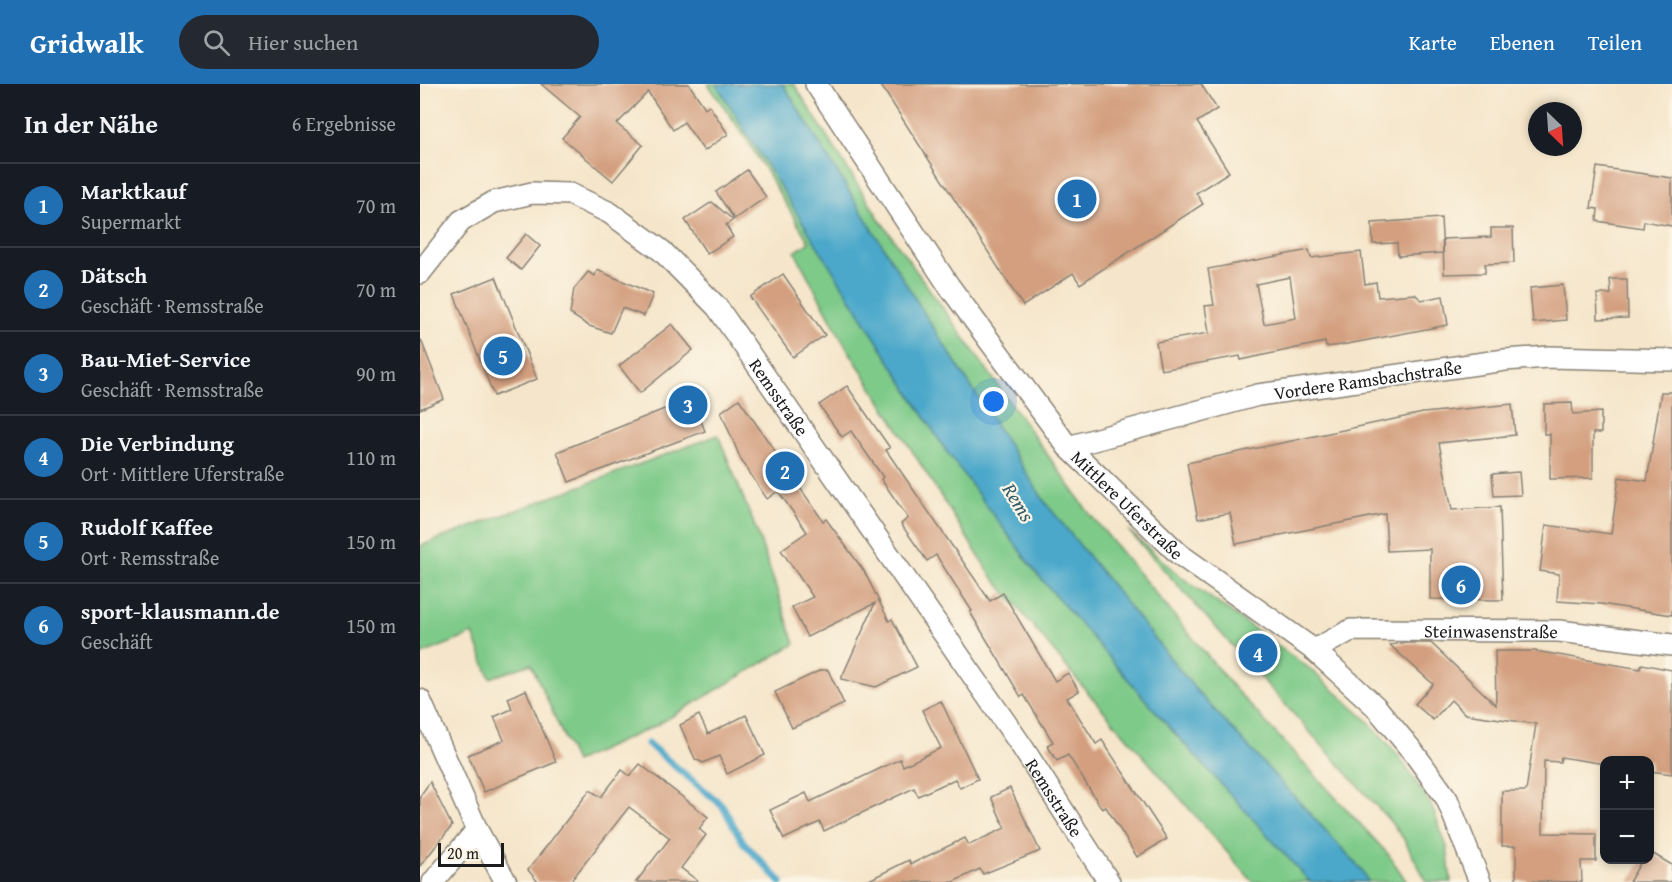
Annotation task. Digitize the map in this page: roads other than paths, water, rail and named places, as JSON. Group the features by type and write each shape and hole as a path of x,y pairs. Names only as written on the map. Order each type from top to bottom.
{"street":[{"name":"Mittlere Uferstraße","path":"816,84 949,286 1068,447 1179,554 1314,650 1375,706 1414,753 1447,799 1480,882"},
{"name":"Remsstraße","path":"420,273 461,221 494,202 532,193 570,194 610,213 662,251 717,307 1021,745 1109,882"},
{"name":"Vordere Ramsbachstraße","path":"1068,447 1258,395 1505,360 1549,357 1672,360"},
{"name":"Steinwasenstraße","path":"1314,650 1351,630 1559,631 1672,645"},
{"path":"420,700 477,830 506,882"},
{"path":"433,882 477,830"}],"water":[{"name":"Rems","path":"716,84 783,84 926,316 1045,502 1196,690 1362,870 1368,882 1310,882 1169,727 1037,574 944,448"}],"waterway":[{"path":"648,744 722,805 743,842 781,882"}],"place":[{"name":"Marktkauf","path":"1077,199"},
{"name":"Rudolf Kaffee","path":"503,356"},
{"name":"Bau-Miet-Service","path":"688,405"},
{"name":"Dätsch","path":"785,471"},
{"name":"sport-klausmann.de","path":"1461,585"},
{"name":"Die Verbindung","path":"1258,653"}]}
